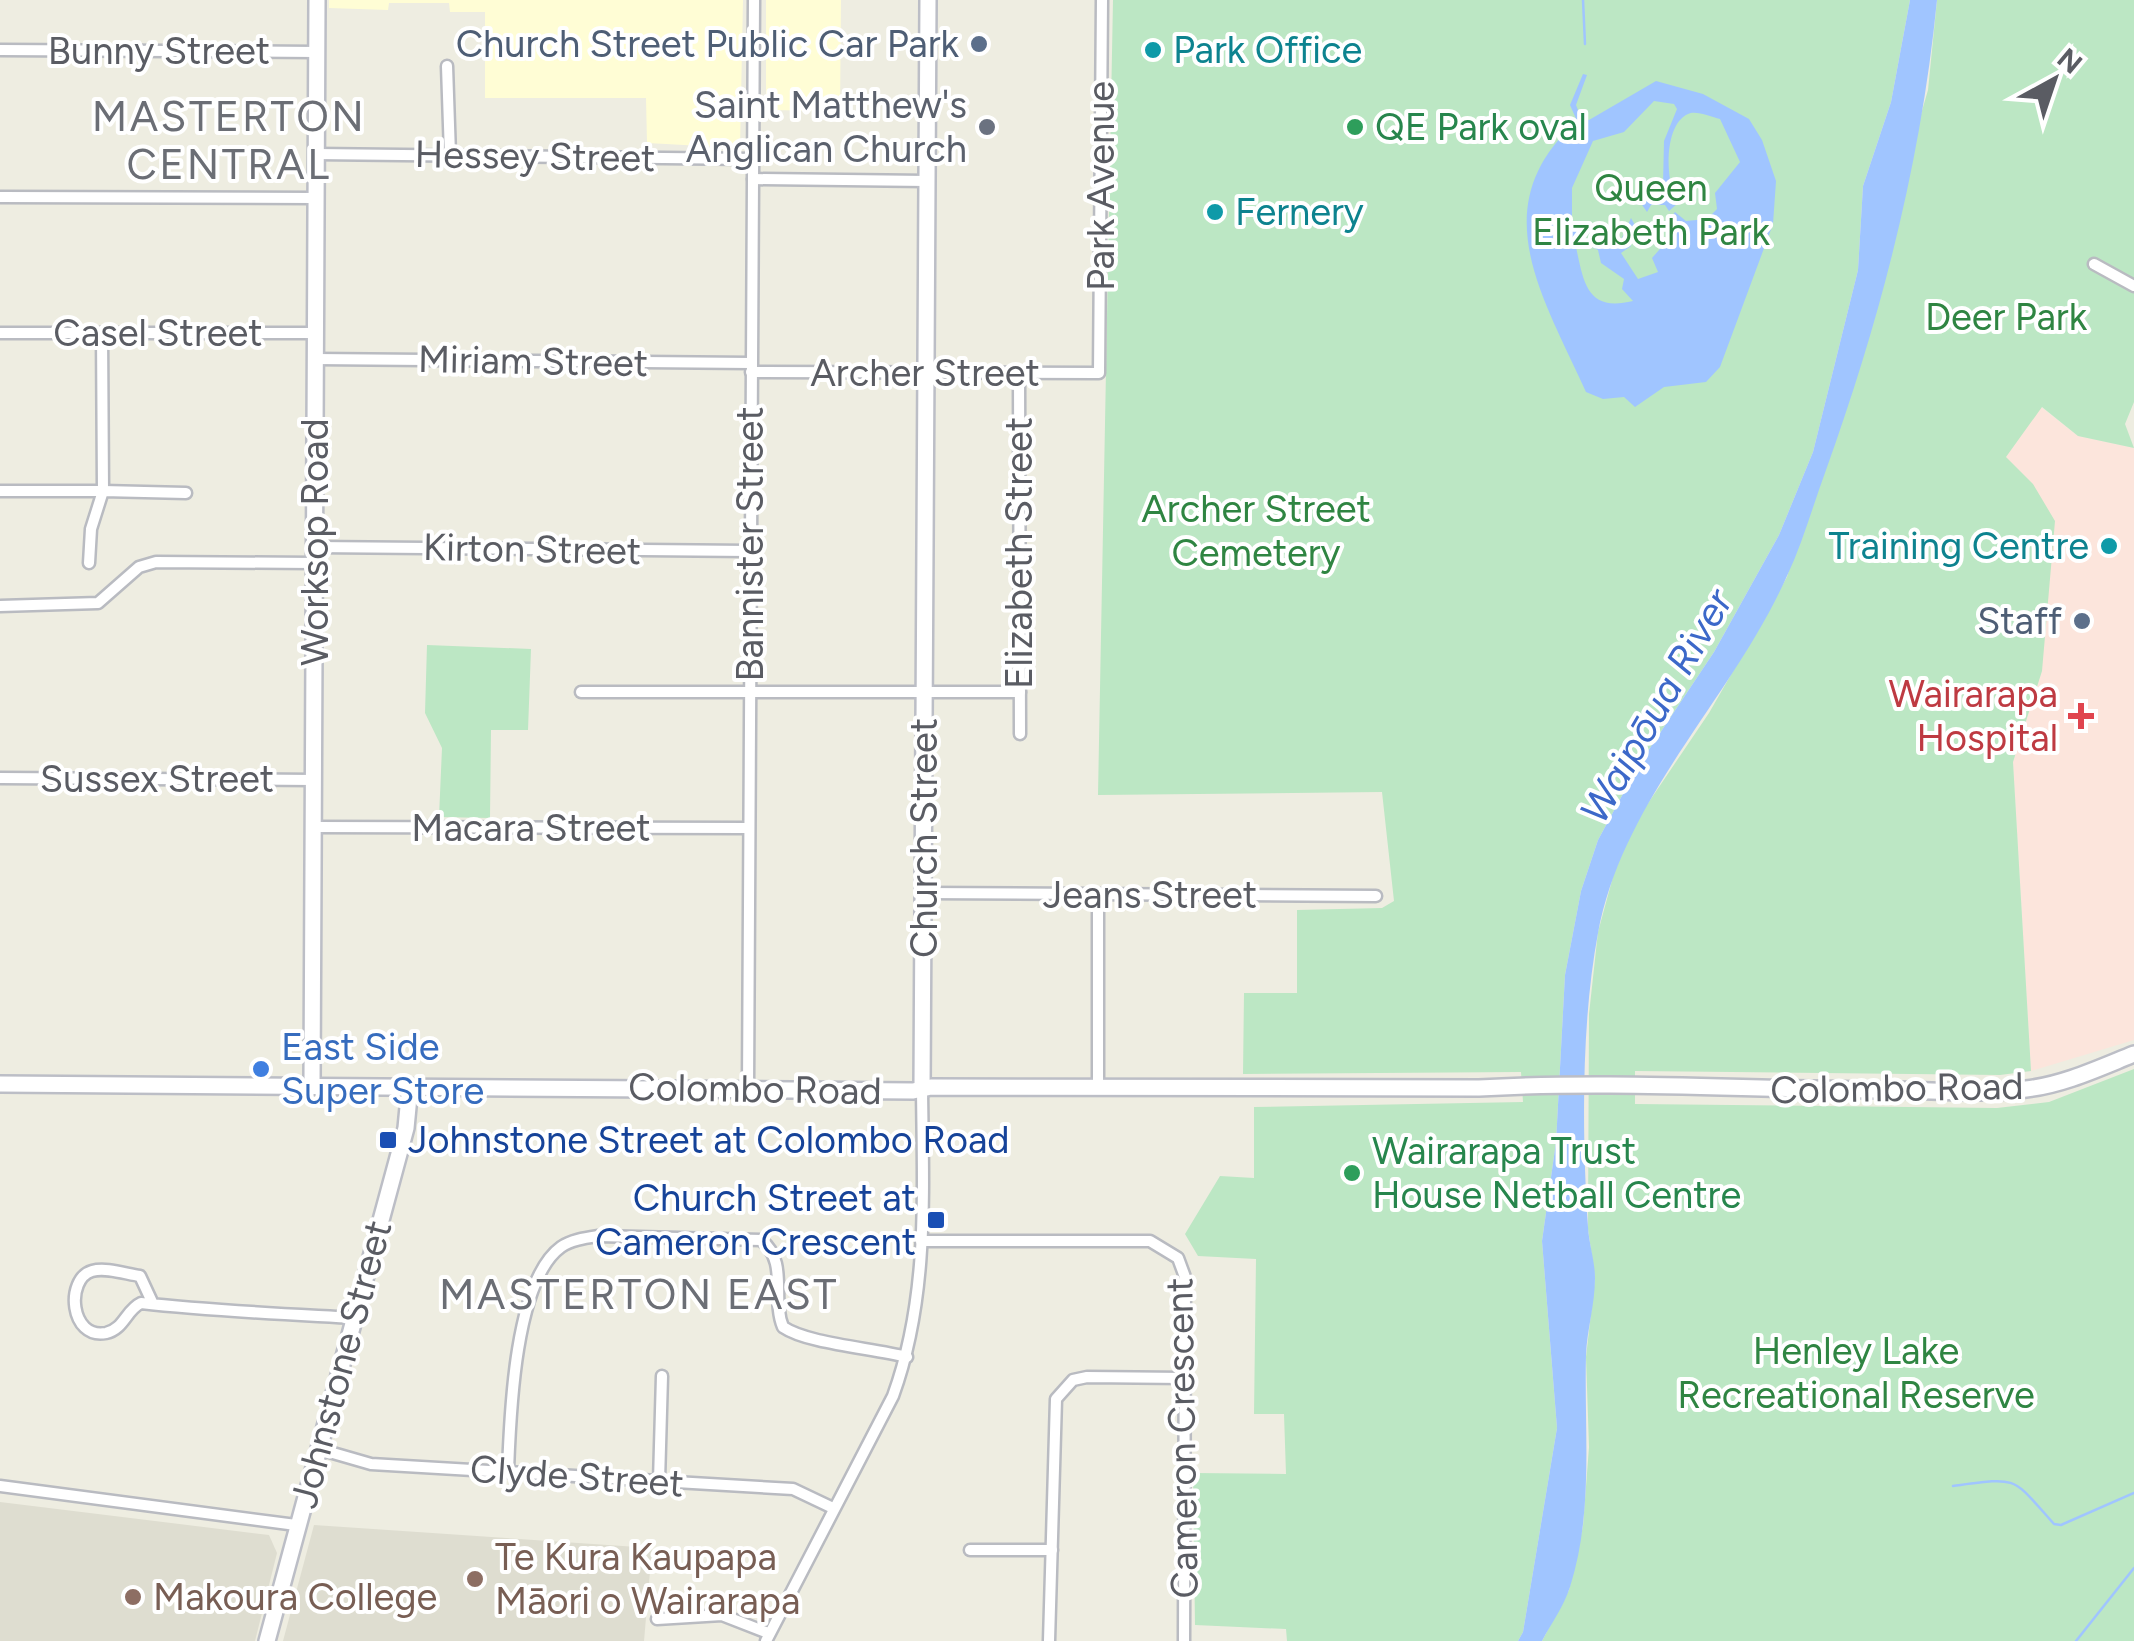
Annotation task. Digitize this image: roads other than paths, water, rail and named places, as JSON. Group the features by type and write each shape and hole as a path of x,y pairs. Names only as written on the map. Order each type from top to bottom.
{"street":[{"name":"Worksop Road","path":"312,1085 317,0"},
{"name":"Bannister Street","path":"748,1088 754,0"},
{"name":"Church Street","path":"767,1637 893,1396 907,1357 920,1298 928,0"},
{"name":"Park Avenue","path":"1100,373 1102,0"},
{"name":"Bunny Street","path":"0,50 317,52"},
{"path":"447,66 450,156"},
{"name":"Hessey Street","path":"316,154 753,158"},
{"path":"753,180 927,181"},
{"path":"0,197 316,198"},
{"path":"2094,264 2134,286"},
{"name":"Casel Street","path":"0,333 315,333"},
{"path":"90,564 91,529 103,492 102,333"},
{"name":"Miriam Street","path":"316,359 751,368"},
{"name":"Archer Street","path":"751,368 1100,373"},
{"name":"Elizabeth Street","path":"1019,373 1020,734"},
{"path":"0,491 186,493"},
{"name":"Kirton Street","path":"0,606 98,603 139,567 156,562 314,555 750,551"},
{"path":"581,692 1020,692"},
{"name":"Sussex Street","path":"0,778 314,780"},
{"name":"Macara Street","path":"313,827 748,828"},
{"name":"Jeans Street","path":"924,893 1376,896"},
{"path":"1098,895 1098,1090"},
{"name":"Colombo Road","path":"0,1084 2026,1090 2134,1054"},
{"name":"Johnstone Street","path":"267,1641 406,1128 410,1086"},
{"path":"508,1471 515,1358 539,1276 561,1247 576,1240 598,1236 761,1240 772,1249 778,1262 778,1314 783,1328 808,1339 862,1345 907,1357"},
{"name":"Cameron Crescent","path":"921,1240 1150,1241 1166,1247 1178,1258 1185,1277 1184,1641"},
{"path":"153,1304 140,1276 95,1270 86,1274 78,1289 76,1317 92,1332 108,1333 123,1323 134,1306 153,1304 354,1318"},
{"path":"658,1481 662,1376"},
{"path":"1049,1641 1056,1399 1073,1380 1087,1377 1184,1378"},
{"name":"Clyde Street","path":"319,1449 371,1464 793,1490 834,1508"},
{"path":"0,1486 296,1525"},
{"path":"970,1550 1052,1550"},
{"path":"658,1618 722,1615 767,1637"}],"water":[{"path":"1910,0 1937,0 1921,120 1881,297 1846,413 1787,576 1738,665 1654,793 1630,838 1611,884 1598,933 1588,1004 1584,1079 1586,1192 1595,1278 1586,1355 1582,1530 1567,1594 1542,1641 1518,1641 1523,1632 1557,1428 1542,1241 1556,1142 1565,975 1581,891 1598,840 1638,766 1714,652 1779,535 1813,452 1858,270 1863,186 1891,102"},
{"path":"1583,74 1587,75 1576,105 1580,115 1589,120 1656,81 1703,94 1749,119 1762,140 1776,181 1773,224 1720,367 1706,382 1664,387 1635,407 1624,397 1603,399 1586,392 1539,286 1530,252 1527,219 1532,186 1548,153 1577,121 1570,105","holes":["1654,101 1674,104 1677,109 1664,141 1663,184 1640,202 1647,212 1651,205 1665,205 1669,211 1678,203 1669,169 1670,142 1680,120 1688,114 1720,119 1740,162 1715,193 1717,209 1707,219 1686,221 1675,212 1672,216 1681,225 1652,258 1658,272 1638,279 1621,253 1631,246 1628,237 1642,238 1631,218 1620,242 1590,244 1572,223 1572,188 1593,141 1624,132","1582,242 1598,250 1601,263 1624,279 1622,289 1633,301 1606,303 1597,299 1582,273 1576,247"]}],"waterway":[{"path":"1583,0 1585,44"},
{"path":"1953,1486 1991,1481 2012,1484 2054,1524 2061,1525 2134,1493"},
{"path":"2076,1641 2134,1568"}],"place":[{"name":"Church Street Public Car Park","path":"979,44"},
{"name":"Park Office","path":"1153,50"},
{"name":"Saint Matthew's Anglican Church","path":"987,127"},
{"name":"QE Park oval","path":"1355,127"},
{"name":"Fernery","path":"1215,212"},
{"name":"Training Centre","path":"2109,546"},
{"name":"Staff","path":"2082,621"},
{"name":"Wairarapa Hospital","path":"2081,716"},
{"name":"East Side Super Store","path":"261,1069"},
{"name":"Johnstone Street at Colombo Road","path":"388,1140"},
{"name":"Wairarapa Trust House Netball Centre","path":"1352,1173"},
{"name":"Church Street at Cameron Crescent","path":"936,1220"},
{"name":"Te Kura Kaupapa Māori o Wairarapa","path":"475,1579"},
{"name":"Makoura College","path":"133,1597"}],"district":[{"name":"MASTERTON CENTRAL","path":"229,140"},
{"name":"MASTERTON EAST","path":"639,1294"}],"park label":[{"name":"Queen Elizabeth Park","path":"1651,210"},
{"name":"Deer Park","path":"2006,317"},
{"name":"Archer Street Cemetery","path":"1256,531"},
{"name":"Henley Lake Recreational Reserve","path":"1856,1373"}],"water label":[{"name":"Waipōua River","path":"1656,706"}]}
